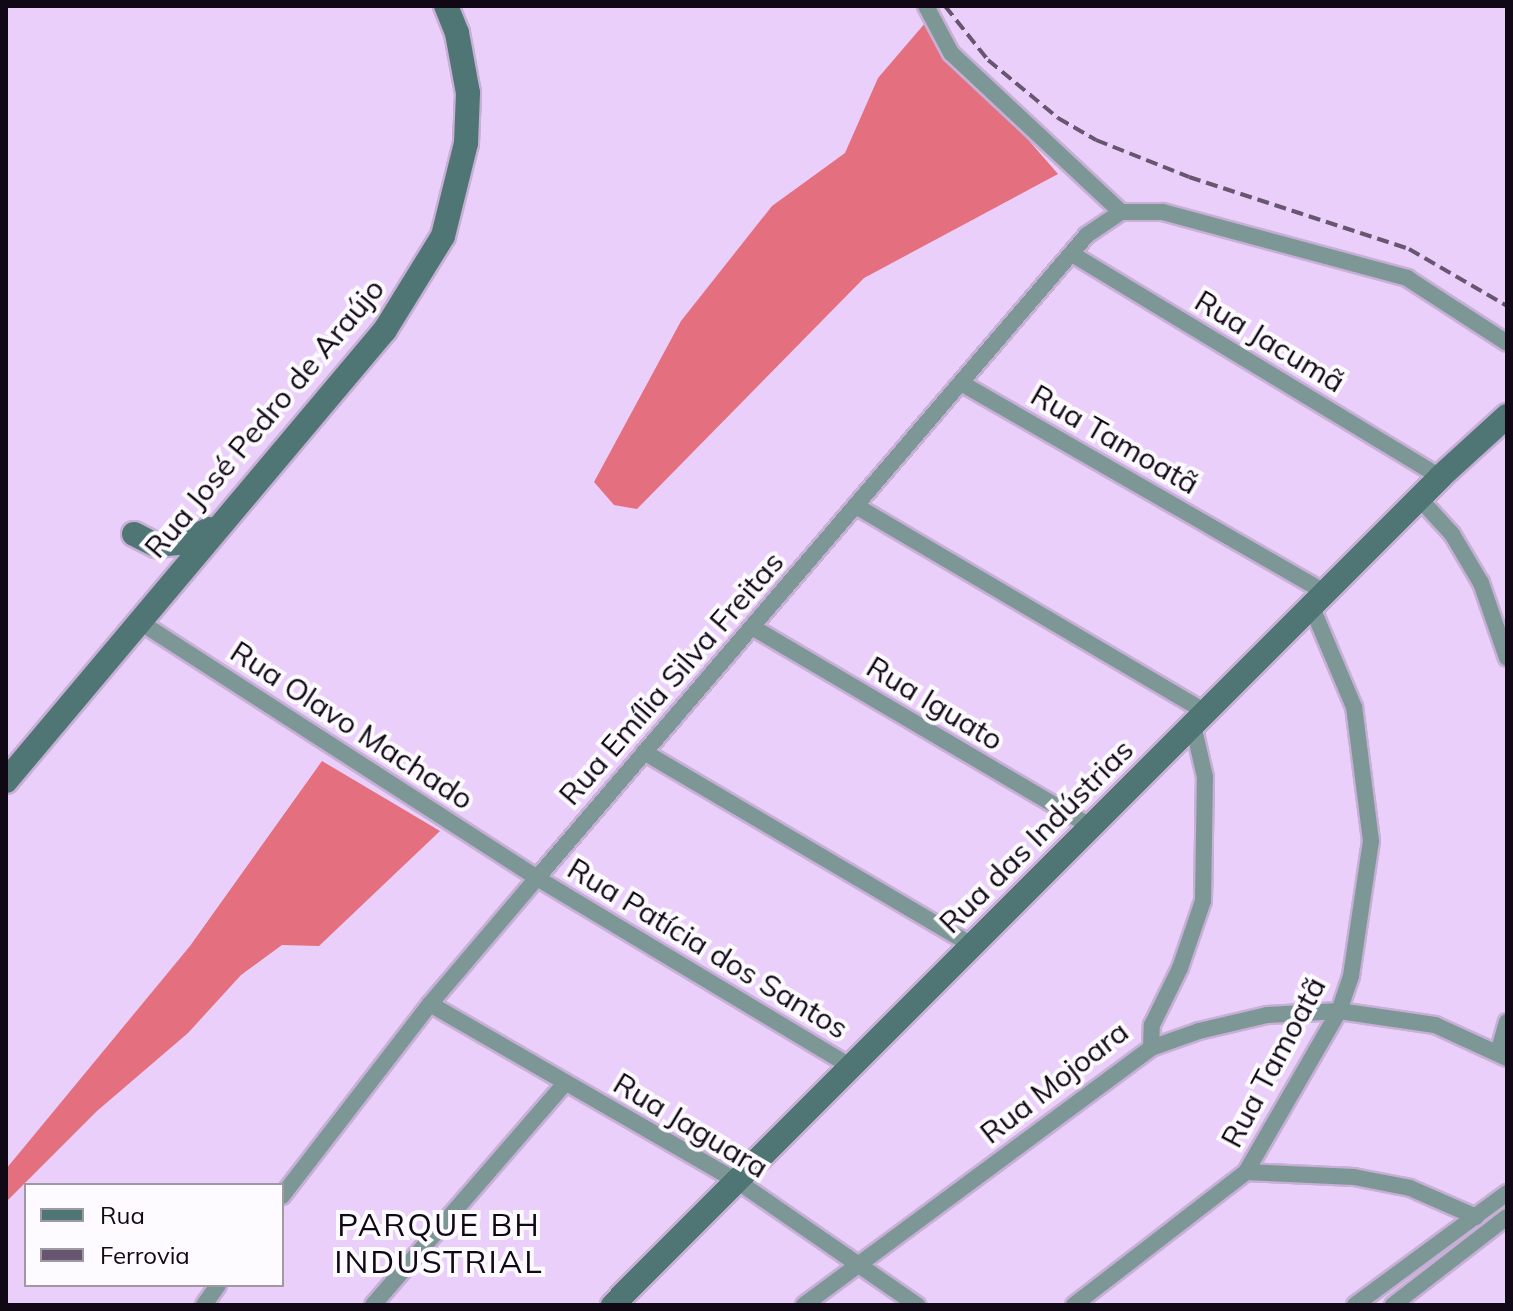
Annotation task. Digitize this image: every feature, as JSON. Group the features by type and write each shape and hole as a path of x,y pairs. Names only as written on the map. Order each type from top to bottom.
{"street":[{"name":"Rua José Pedro de Araújo","path":"6,781 137,620 385,330 443,236 466,143 468,93 457,33 446,6"},
{"path":"926,6 951,53 1121,212 1163,212 1407,278 1471,314 1507,343"},
{"name":"Rua Emília Silva Freitas","path":"284,1193 430,1004 644,752 1072,254 1121,212"},
{"name":"Rua Jacumã","path":"1072,254 1440,477"},
{"name":"Rua Tamoatã","path":"961,383 1318,598 1354,707 1371,841 1351,976 1339,1011 1246,1172"},
{"name":"Rua das Indústrias","path":"613,1305 1318,598 1440,477 1507,416"},
{"path":"1419,498 1452,534 1481,583 1507,658"},
{"path":"856,506 1200,719"},
{"path":"134,534 156,545 181,543 219,524"},
{"name":"Rua Olavo Machado","path":"137,620 537,878"},
{"name":"Rua Iguato","path":"752,627 1091,827"},
{"name":"Rua Mojoara","path":"804,1305 1151,1048 1152,1025 1180,968 1203,901 1205,777 1200,719"},
{"path":"644,752 971,945"},
{"name":"Rua Patícia dos Santos","path":"537,878 851,1067"},
{"name":"Rua Jaguara","path":"430,1004 737,1181 917,1305"},
{"path":"1151,1048 1267,1015 1339,1011 1406,1017 1502,1056 1507,1022"},
{"path":"373,1305 565,1083"},
{"path":"1074,1305 1246,1172 1354,1177 1410,1188 1476,1217"},
{"path":"1355,1305 1507,1193"},
{"path":"1393,1305 1507,1217"},
{"path":"204,1305 217,1287"}],"shaded area":[{"path":"926,22 1058,174 864,278 637,509 614,505 594,482 681,321 772,206 845,153 878,78"},
{"path":"322,761 440,831 319,946 282,945 241,975 188,1033 97,1111 6,1202 6,1169 190,946"}],"railway":[{"path":"945,6 988,60 1058,118 1096,140 1189,177 1409,249 1507,306"}],"district":[{"name":"PARQUE BH INDUSTRIAL","path":"439,1244"}]}
